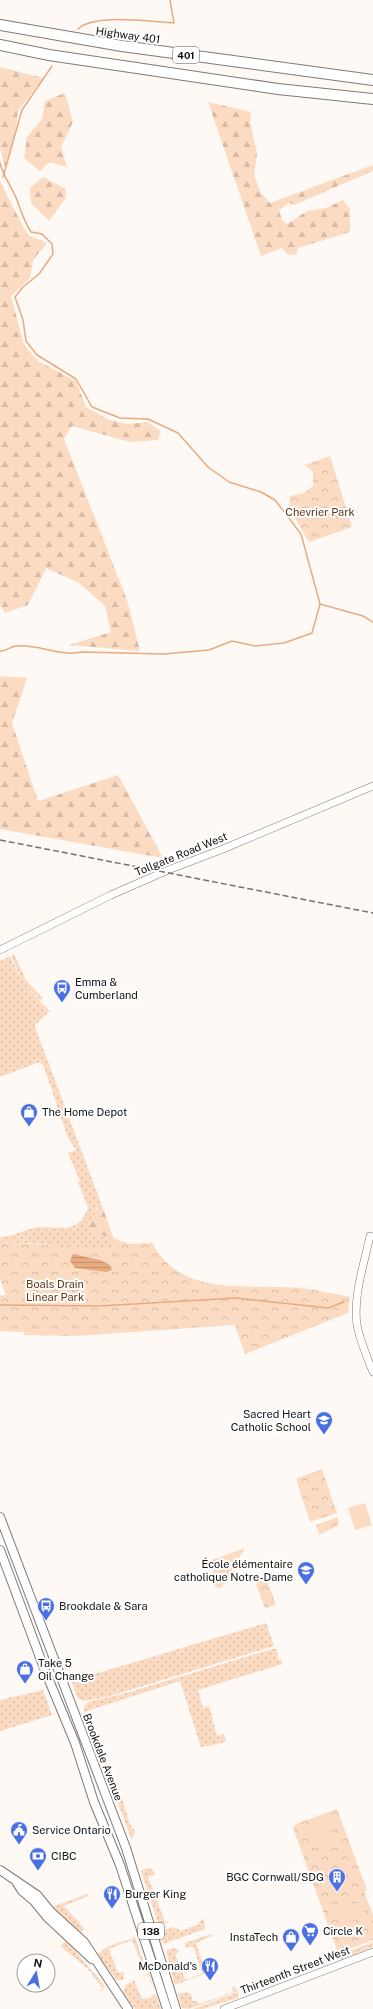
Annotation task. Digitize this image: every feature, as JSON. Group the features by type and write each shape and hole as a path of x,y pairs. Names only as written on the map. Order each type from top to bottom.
{"highway":[{"name":"Highway 401","path":"0,25 122,46 373,80"},
{"name":"401","path":"0,45 278,89 373,99"}],"main road":[{"name":"Brookdale Avenue","path":"0,1517 130,1862 168,2003"},
{"name":"Brookdale Avenue","path":"0,1550 44,1668 75,1743 105,1830 120,1865 168,2003 177,2009"},
{"path":"0,1870 17,1883 22,1891 34,1901 47,1917 97,1963 128,2009"}],"street":[{"name":"Tollgate Road West","path":"0,950 168,870 223,849 373,786"},
{"path":"370,1236 358,1293 356,1316 359,1332 373,1372"},
{"name":"Thirteenth Street West","path":"224,2009 373,1952"}],"green space":[{"path":"0,67 43,78 18,111 16,129 5,168 0,148"},
{"path":"65,93 73,122 61,147 67,167 49,162 40,171 24,158 27,137 42,119 45,101"},
{"path":"208,102 251,112 250,122 257,154 254,176 261,193 270,203 373,165 373,171 294,205 289,203 279,210 282,220 287,224 307,211 326,208 343,200 350,209 350,232 298,248 296,255 287,254 282,248 261,256"},
{"path":"43,177 66,189 65,199 49,221 31,203 30,188"},
{"path":"0,181 27,233 30,236 47,243 33,260 30,278 11,296 24,345 38,361 76,381 86,407 107,419 127,424 147,422 161,431 158,440 130,442 72,426 64,439 127,600 140,651 69,645 111,632 105,606 79,583 46,568 28,605 5,613 0,604"},
{"name":"Chevrier Park","path":"330,456 352,527 309,542 289,508 290,496 304,493 313,486 313,472 305,465"},
{"path":"0,676 27,678 12,723 38,801 118,775 163,858 0,829"},
{"path":"14,954 26,980 43,998 40,1000 23,982 11,956"},
{"path":"10,956 27,986 50,1011 35,1025 35,1027 101,1203 96,1204 95,1233 115,1239 112,1249 98,1248 114,1257 45,1244 0,1242 0,1237 13,1235 33,1228 71,1227 78,1224 88,1208 78,1182 80,1181 68,1153 76,1150 68,1138 44,1067 40,1062 0,1077 0,961"},
{"path":"101,1203 114,1239 95,1233 87,1226 97,1209 96,1204"},
{"name":"Boals Drain Linear Park","path":"115,1239 130,1244 152,1243 165,1261 181,1273 199,1281 218,1285 301,1288 350,1297 348,1313 245,1354 235,1325 75,1336 25,1335 24,1332 0,1331 0,1295 6,1295 0,1279 0,1242 112,1249"},
{"path":"322,1469 337,1513 310,1522 296,1479"},
{"path":"365,1503 372,1525 355,1530 348,1508"},
{"path":"337,1517 339,1522 337,1526 319,1535 316,1525"},
{"path":"245,1548 221,1588 215,1587 212,1560"},
{"path":"262,1579 267,1580 276,1605 265,1608 256,1584"},
{"path":"266,1623 274,1646 110,1696 85,1701 78,1699 71,1681"},
{"path":"272,1649 277,1649 278,1659 282,1660 282,1664 198,1690 203,1708 208,1706 210,1709 217,1736 224,1734 226,1741 215,1745 213,1744 201,1747 180,1681 84,1712 84,1706 88,1702 123,1694"},
{"path":"43,1690 52,1715 0,1731 0,1700"},
{"path":"87,1720 106,1756 110,1781"},
{"path":"112,1788 122,1798 130,1825 135,1831 132,1840"},
{"path":"337,1809 367,1890 364,1891 373,1915 373,1940 338,1953 293,1828 296,1824"},
{"path":"327,1819 331,1821 333,1846 319,1844 313,1840 308,1832 307,1827"},
{"path":"147,1868 152,1869 154,1872 154,1875 148,1877 165,1922 170,1922 159,1926 141,1871"},
{"path":"87,1894 88,1896 64,1906 84,1928 79,1934 56,1911 54,1906"},
{"path":"362,1900 366,1916 371,1925 366,1927 364,1923 365,1927 361,1929 351,1904 356,1903 358,1906 357,1902"},
{"path":"349,1905 353,1921 355,1920 359,1930 354,1931 352,1928 353,1932 348,1934 339,1909 344,1907 346,1911 345,1907"},
{"path":"204,1919 205,1929 163,1944 160,1935 162,1935 159,1932 173,1927 181,1931 199,1924 199,1922"},
{"path":"211,1934 212,1936 196,1943 206,1973 175,1985 166,1951 173,1948 177,1949 179,1952 175,1954 185,1979 189,1979 202,1973 193,1946 186,1948 185,1943"},
{"path":"134,1935 146,1968 144,1969 132,1940 109,1949 118,1973 123,1972 124,1974 123,1980 116,1980 98,1956 104,1949 113,1944 134,1938"},
{"path":"66,1941 105,1986 102,1991 99,1991 103,1989 88,1969 60,1946"},
{"path":"373,1942 373,1947 340,1960 335,1957"},
{"path":"146,1974 149,1974 155,1992 148,1975 143,1976"},
{"path":"280,1976 279,1983 246,1994 244,1990"},
{"path":"134,1980 142,1999 152,1998 151,1996 156,1994 161,2009 135,2009 123,1992 126,1985"},
{"path":"232,1987 235,1987 238,1991 189,2009 182,2008 178,1994 187,1992 191,1995 193,2001 197,2001 199,2004 233,1992"},
{"path":"238,1992 239,1996 237,1998 203,2009 193,2009"}],"shaded area":[{"path":"73,1254 100,1260 110,1265 112,1270 106,1272 75,1268 70,1261"}],"waterway":[{"path":"78,29 86,24 96,21 109,20 138,20 174,23 170,0"},
{"path":"3,177 22,110 52,66"},
{"path":"0,163 31,232 42,234 52,244 53,254 39,274 23,287 15,297 23,320 26,341 37,355 76,379 92,407 120,418 148,419 178,433 208,467 229,482 261,492 275,500 301,534 320,604 312,633 284,643 255,646 232,641 209,650 164,654 66,653 25,646 15,646 0,651"},
{"path":"320,604 363,616 373,622"},
{"path":"0,1305 99,1306 236,1298 328,1308 344,1302"}],"railway":[{"path":"0,840 373,913"}],"place":[{"name":"Emma & Cumberland","path":"62,1003"},
{"name":"The Home Depot","path":"29,1127"},
{"name":"Sacred Heart Catholic School","path":"324,1435"},
{"name":"École élémentaire catholique Notre-Dame","path":"306,1585"},
{"name":"Brookdale & Sara","path":"46,1621"},
{"name":"Take 5 Oil Change","path":"25,1684"},
{"name":"Service Ontario","path":"19,1845"},
{"name":"CIBC","path":"38,1871"},
{"name":"BGC Cornwall/SDG","path":"337,1892"},
{"name":"Burger King","path":"112,1909"},
{"name":"Circle K","path":"310,1946"},
{"name":"InstaTech","path":"291,1952"},
{"name":"McDonald's","path":"210,1981"}]}
